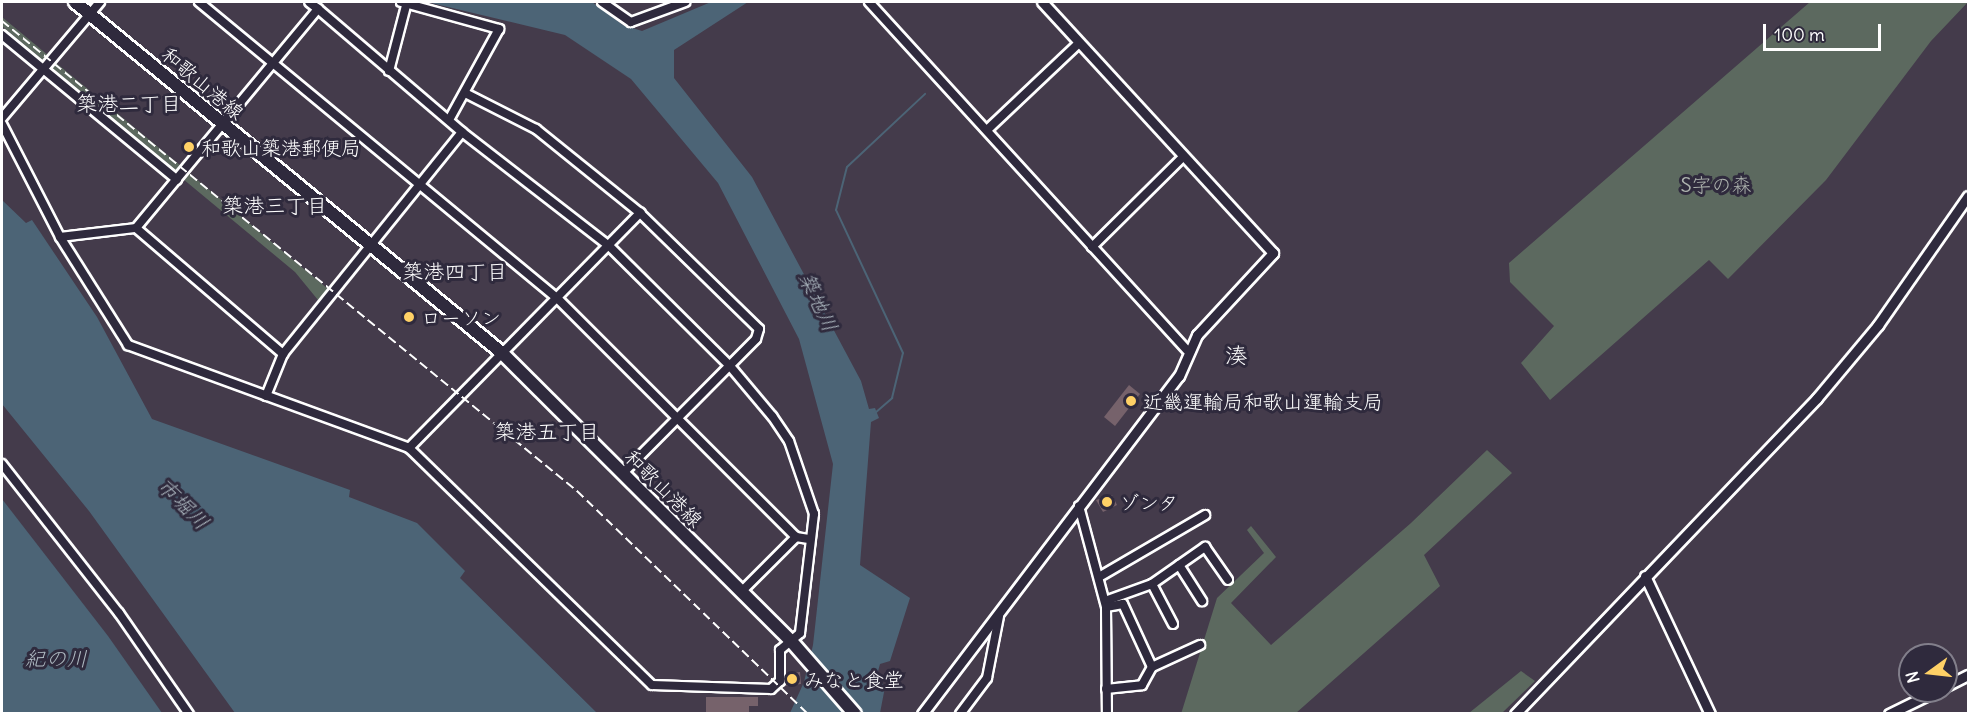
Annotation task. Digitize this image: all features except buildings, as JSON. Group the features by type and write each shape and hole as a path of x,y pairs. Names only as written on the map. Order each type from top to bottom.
{"main road":[{"name":"和歌山港線","path":"75,2 502,353 791,640 855,714"}],"street":[{"path":"2,118 100,2"},
{"path":"199,2 421,182 557,298 796,537 808,539"},
{"path":"2,124 60,237 128,345 409,448 651,685 771,689 780,681 780,650 800,633 808,539 814,514 789,441 729,365 609,246 462,132 309,2"},
{"path":"390,71 405,2 500,29 449,120"},
{"path":"602,2 631,22 666,5 685,2"},
{"path":"869,2 1187,350"},
{"path":"922,714 961,667 1006,598 1179,376 1187,350 1273,253 1042,2"},
{"path":"60,237 136,228 318,9"},
{"path":"2,35 177,180"},
{"path":"987,130 1079,43"},
{"path":"465,93 536,129 640,213 759,329 756,339 622,474"},
{"path":"266,396 283,354 369,244 462,132"},
{"path":"1092,247 1184,156"},
{"path":"1515,714 1817,398 1878,325 1968,196"},
{"path":"409,448 640,213"},
{"path":"136,228 283,354"},
{"path":"2,464 119,613 189,714"},
{"path":"1079,506 1105,604 1107,714"},
{"path":"1099,577 1205,515"},
{"path":"741,592 796,537"},
{"path":"1105,604 1152,584 1207,547 1228,580"},
{"path":"1179,566 1202,601"},
{"path":"1645,576 1710,714"},
{"path":"1152,584 1173,624"},
{"path":"960,714 987,678 996,624 1006,598"},
{"path":"1105,604 1123,604 1152,668"},
{"path":"1106,689 1142,684 1152,668 1200,645"},
{"path":"1889,714 1911,703"}],"green space":[{"name":"S字の森","path":"1810,2 1968,2 1931,41 1826,180 1728,279 1709,260 1550,400 1521,363 1554,326 1510,282 1509,263"},
{"path":"2,17 49,56 44,61 2,26"},
{"path":"55,62 181,166 177,171 51,67"},
{"path":"188,172 328,289 318,300 295,272 183,179"},
{"path":"1487,450 1512,473 1424,555 1440,586 1296,713 1181,714 1217,598 1264,553 1247,530 1251,526 1276,557 1231,603 1271,645 1411,523"},
{"path":"1521,671 1535,681 1502,713 1469,713"}],"water":[{"name":"築地川","path":"427,2 592,2 623,25 642,31 711,2 748,2 674,50 674,78 752,177 861,381 869,409 875,408 879,418 871,422 860,565 910,598 890,661 880,664 877,675 885,687 880,713 790,713 804,682 813,645 833,464 799,339 718,183 631,79 565,35"},
{"name":"市堀川","path":"2,200 26,223 32,220 97,317 152,419 350,490 349,497 417,523 465,571 460,578 597,713 235,713 89,511 2,404"},
{"name":"紀の川","path":"2,499 108,636 162,713 2,713"}],"waterway":[{"path":"875,413 892,398 903,353 836,210 847,167 925,94"}],"railway":[{"path":"2,21 577,491 808,714"}],"place":[{"name":"和歌山築港郵便局","path":"189,147"},
{"name":"ローソン","path":"409,317"},
{"name":"近畿運輸局和歌山運輸支局","path":"1131,401"},
{"name":"ゾンタ","path":"1107,502"},
{"name":"みなと食堂","path":"792,679"}],"district":[{"name":"築港二丁目","path":"129,104"},
{"name":"築港三丁目","path":"275,206"},
{"name":"築港四丁目","path":"455,272"},
{"name":"湊","path":"1236,356"},
{"name":"築港五丁目","path":"547,432"}]}
